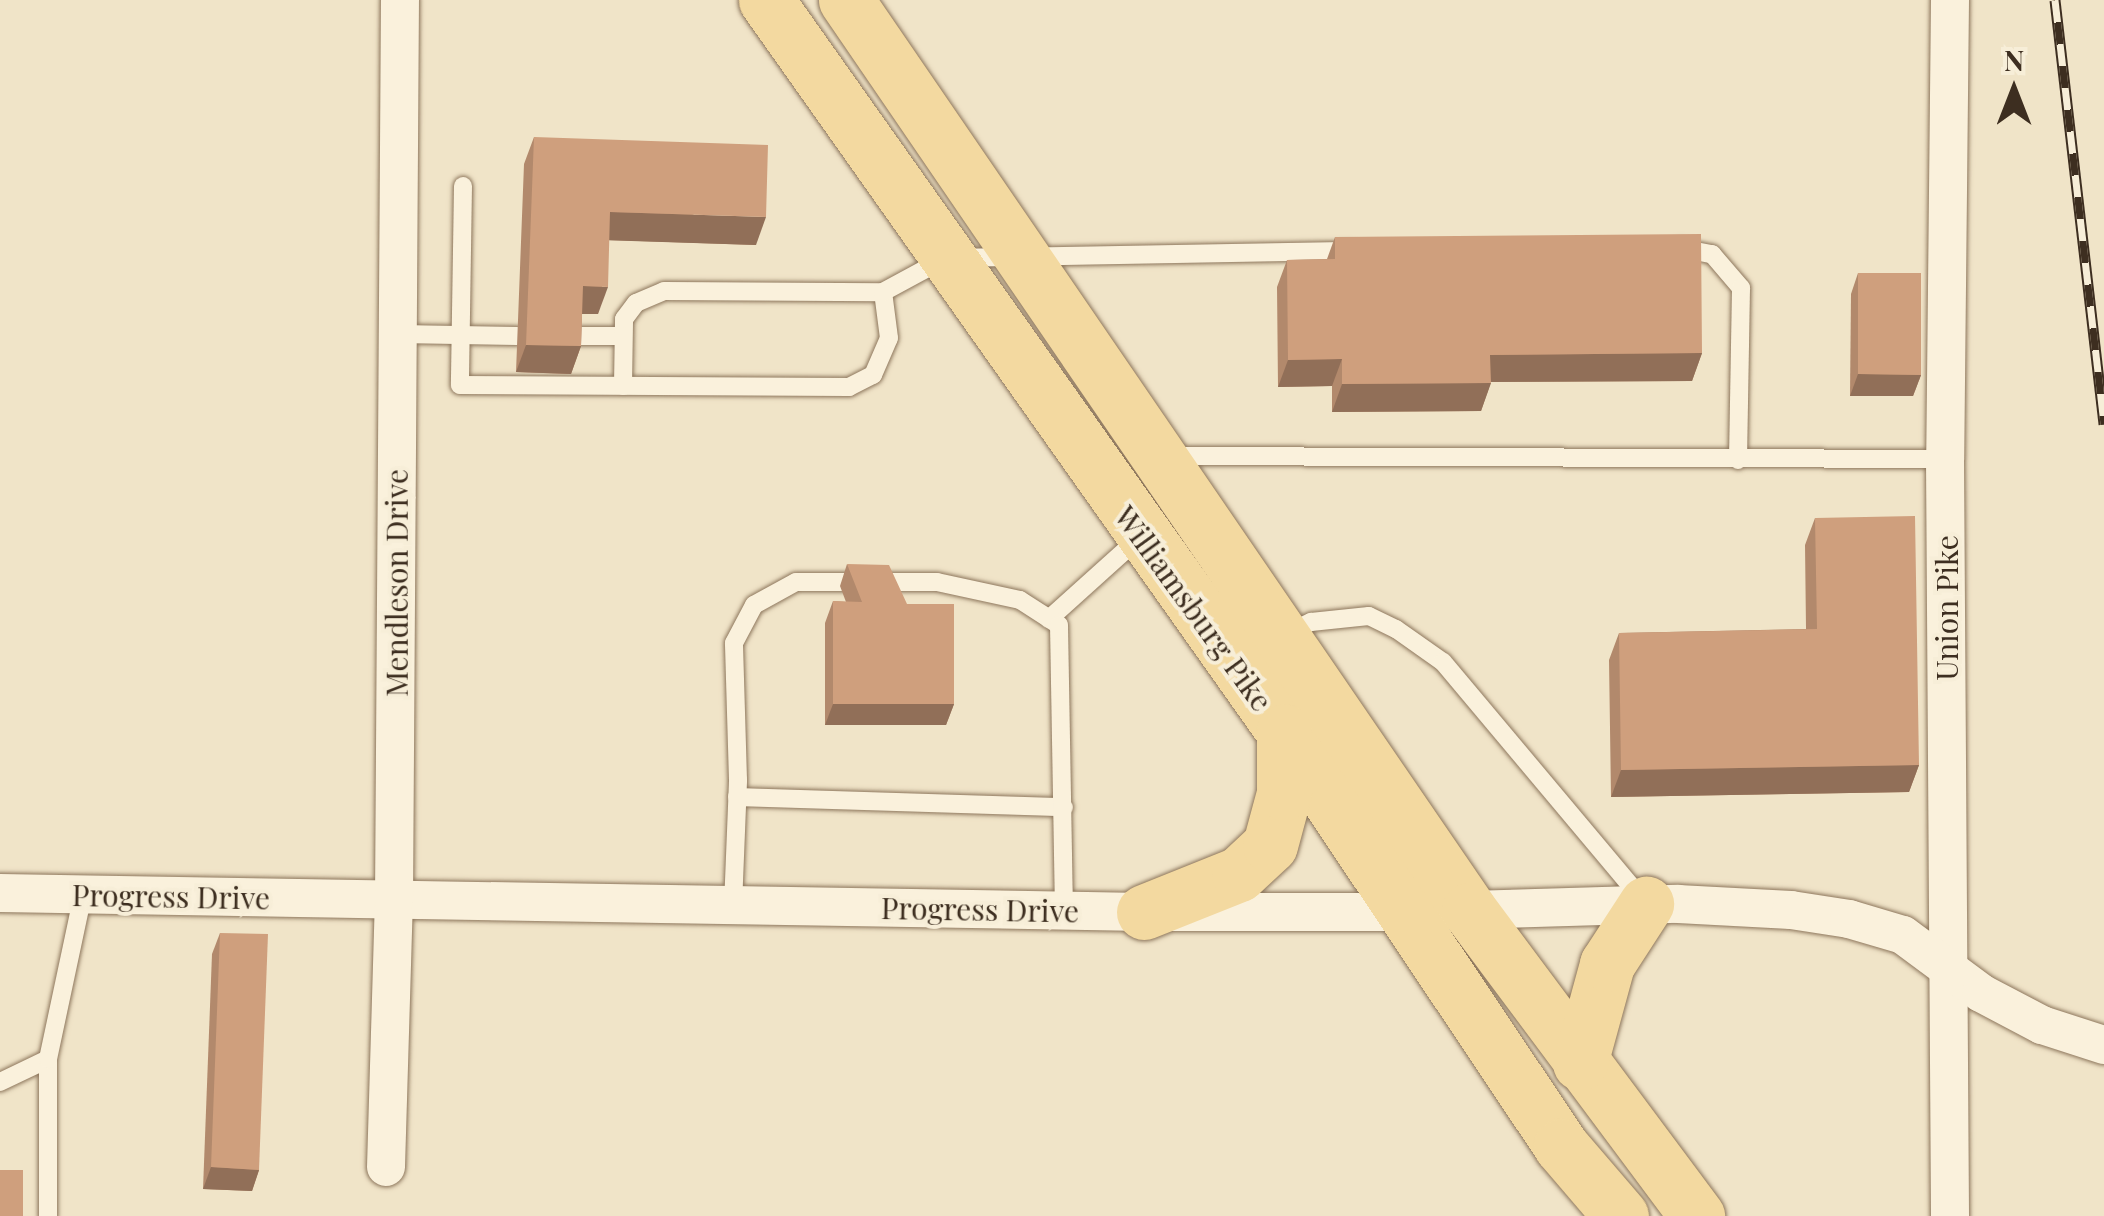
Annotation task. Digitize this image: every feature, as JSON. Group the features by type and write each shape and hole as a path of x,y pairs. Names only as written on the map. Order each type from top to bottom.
{"main road":[{"name":"Williamsburg Pike","path":"766,0 1284,732 1561,1146 1621,1216"},
{"name":"Williamsburg Pike","path":"846,0 1470,910 1697,1216"},
{"path":"1144,912 1239,874 1270,845 1284,793 1284,732"},
{"path":"1580,1063 1606,964 1646,904"}],"street":[{"name":"Mendleson Drive","path":"386,1167 394,901 400,0"},
{"name":"Union Pike","path":"1950,0 1945,459 1946,968 1952,1049 1950,1216"},
{"name":"Progress Drive","path":"0,893 1144,912 1401,912 1646,904 1792,910 1849,919 1903,935 1946,968 2042,1025 2104,1045"}],"lane":[{"path":"463,186 460,385 849,387 873,376 888,338 883,292"},
{"path":"1663,248 1712,254 1741,288 1738,460"},
{"path":"622,386 624,320 636,303 664,290 883,292 946,258 1374,251"},
{"path":"398,334 518,336"},
{"path":"572,336 622,336"},
{"path":"1162,456 1945,459"},
{"path":"1049,619 1142,536"},
{"path":"732,906 737,797 734,643 754,606 796,582 937,582 1020,600 1059,624 1064,911"},
{"path":"1284,636 1311,622 1369,616 1396,628 1443,662 1646,904"},
{"path":"737,797 1064,807"},
{"path":"48,1216 48,1058 83,894"},
{"path":"0,1082 48,1058"}],"building":[{"path":"534,137 768,145 766,217 610,212 608,287 583,286 581,346 526,345"},
{"path":"1701,234 1702,353 1490,355 1491,383 1342,384 1342,359 1288,360 1287,260 1335,259 1335,237"},
{"path":"1858,273 1921,273 1921,375 1858,374"},
{"path":"1915,516 1919,765 1621,770 1619,633 1817,629 1815,518"},
{"path":"847,564 889,565 907,604 954,604 954,704 833,704 833,601 862,602"},
{"path":"220,933 268,934 259,1170 211,1167"},
{"path":"0,1170 23,1170 23,1216 0,1216"}],"railway":[{"path":"2055,0 2104,424"}]}
